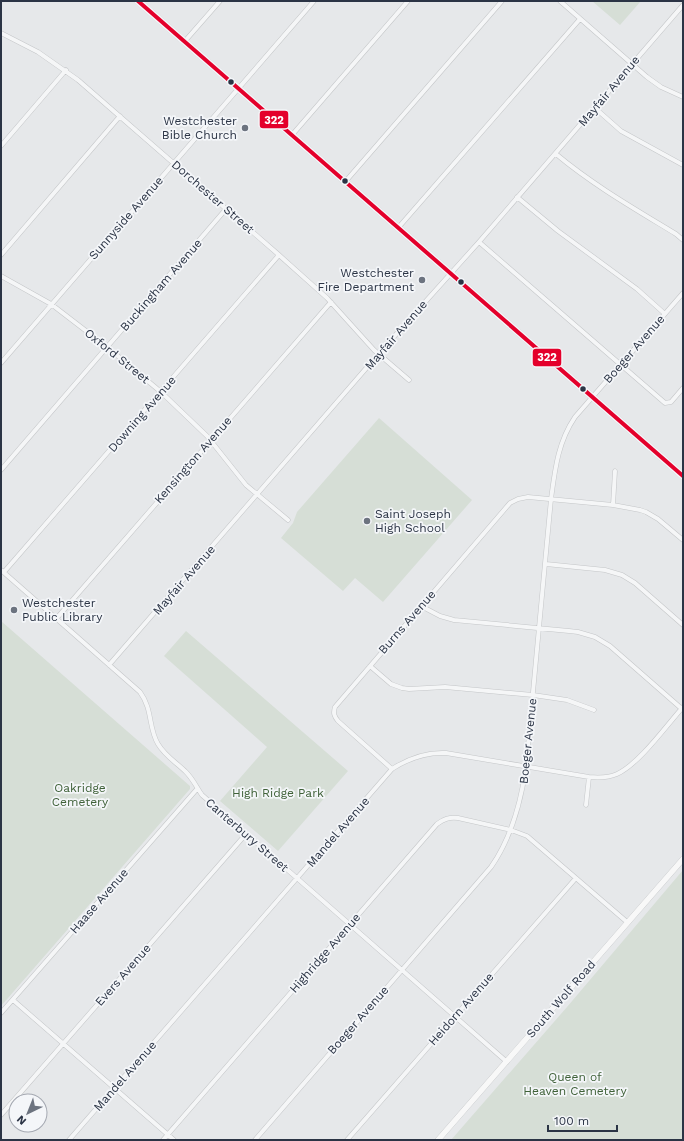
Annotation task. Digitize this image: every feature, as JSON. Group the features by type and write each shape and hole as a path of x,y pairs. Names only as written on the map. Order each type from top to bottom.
{"main road":[{"path":"138,1 683,476"},
{"name":"South Wolf Road","path":"438,1140 683,859"}],"street":[{"path":"185,41 220,1"},
{"name":"Sunnyside Avenue","path":"1,363 314,1"},
{"path":"292,136 408,1"},
{"path":"345,182 502,1"},
{"path":"560,1 658,85 683,97"},
{"name":"Mayfair Avenue","path":"109,665 379,354 556,154 683,5"},
{"path":"398,228 580,19"},
{"name":"Dorchester Street","path":"2,34 38,52 66,70 279,255 331,302 379,354 409,380"},
{"path":"1,146 66,70"},
{"path":"595,108 621,131 683,165"},
{"path":"1,255 120,116"},
{"path":"556,154 596,185 676,234 683,240"},
{"path":"517,197 558,231 637,289 665,314"},
{"name":"Buckingham Avenue","path":"1,470 226,209"},
{"path":"479,242 662,400 668,403 671,402 683,388"},
{"name":"Downing Avenue","path":"2,571 161,392 279,255"},
{"name":"Oxford Street","path":"1,276 51,304 107,347 180,408 211,440 246,485 288,520"},
{"name":"Boeger Avenue","path":"255,1140 492,867 504,846 522,796 546,564 551,499 556,462 561,443 570,424 592,396 621,365 683,293"},
{"name":"Kensington Avenue","path":"56,619 331,302"},
{"path":"613,505 615,471"},
{"name":"Burns Avenue","path":"392,769 338,721 333,712 335,707 510,503 518,499 528,497 634,508 653,515 683,540"},
{"path":"546,564 605,570 622,575 635,582 683,625"},
{"name":"Canterbury Street","path":"2,571 134,687 142,696 150,711 152,730 157,743 164,753 190,776 202,795 507,1062"},
{"path":"421,606 440,616 454,620 578,632 603,641 618,652 682,708"},
{"path":"370,666 391,684 402,688 445,687 533,695 567,700 594,710"},
{"name":"Mandel Avenue","path":"69,1140 392,769 413,757 436,753 446,753 589,777 609,777 618,774 632,765 682,708"},
{"path":"586,805 589,777"},
{"name":"Haase Avenue","path":"1,1013 197,789"},
{"name":"Highridge Avenue","path":"163,1140 442,820 452,817 458,818 511,830 527,836 627,922"},
{"name":"Evers Avenue","path":"1,1115 246,834"},
{"name":"Heidorn Avenue","path":"347,1140 576,878"},
{"path":"13,1000 174,1140"}],"green space":[{"path":"592,1 641,1 620,25"},
{"path":"379,418 472,500 383,602 355,578 343,591 281,538 293,523 297,512"},
{"name":"Oakridge Cemetery","path":"1,621 190,786 190,789 1,1006"},
{"name":"High Ridge Park","path":"186,631 348,771 278,851 220,801 267,747 164,656"},
{"name":"Queen of Heaven Cemetery","path":"683,870 683,1140 451,1140 567,1007"}],"transit line":[{"name":"322","path":"138,1 683,476"}],"place":[{"name":"Westchester Bible Church","path":"245,128"},
{"name":"Westchester Fire Department","path":"422,280"},
{"name":"Saint Joseph High School","path":"367,521"},
{"name":"Westchester Public Library","path":"14,610"}]}
